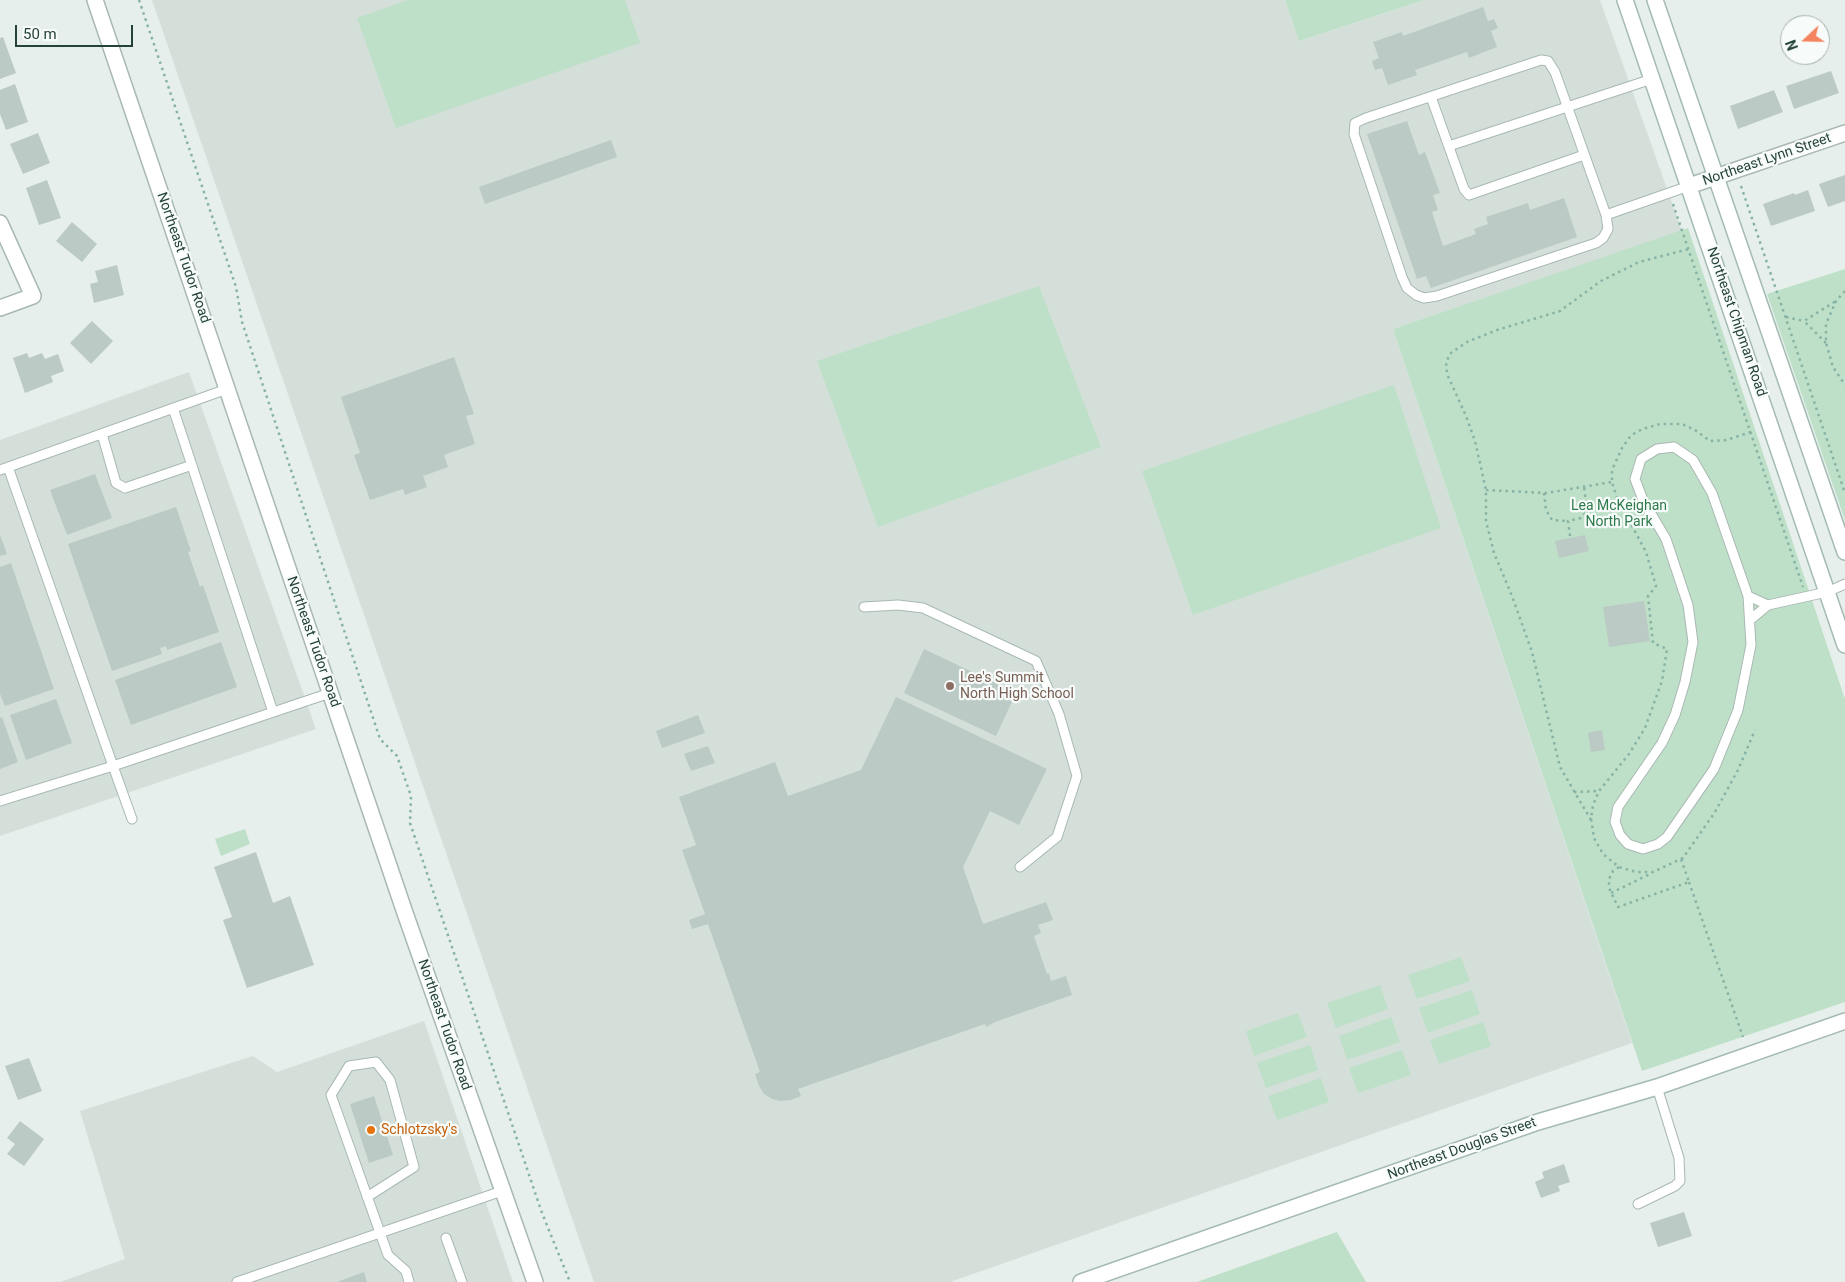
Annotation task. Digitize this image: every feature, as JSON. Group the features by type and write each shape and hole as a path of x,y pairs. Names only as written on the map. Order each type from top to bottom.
{"main road":[{"name":"Northeast Tudor Road","path":"94,0 440,1016 535,1282"},
{"name":"Northeast Chipman Road","path":"1625,0 1845,645"},
{"name":"Northeast Chipman Road","path":"1655,0 1845,552"},
{"name":"Northeast Lynn Street","path":"1690,186 1845,133"},
{"path":"0,223 33,296 0,308"},
{"name":"Northeast Douglas Street","path":"1081,1282 1538,1122 1657,1087 1845,1021"}],"lane":[{"path":"1541,60 1548,61 1555,72 1606,215 1608,229 1603,238 1596,243 1437,296 1424,298 1407,288 1354,134 1354,129 1355,123 1366,118 1431,96 1541,60"},
{"path":"1449,146 1652,79"},
{"path":"1431,96 1464,189 1469,195 1584,155"},
{"path":"1606,215 1690,186"},
{"path":"132,819 4,469 227,389"},
{"path":"173,408 273,712"},
{"path":"102,434 116,483 125,488 192,465"},
{"path":"1674,447 1693,460 1712,493 1748,596 1752,645 1738,710 1714,770 1667,837 1658,844 1643,849 1628,844 1620,835 1615,822 1618,807 1662,743 1675,716 1685,682 1693,642 1688,605 1666,539 1643,500 1635,479 1641,459 1657,449 1674,447"},
{"path":"1750,620 1768,605 1827,592 1845,584"},
{"path":"1748,596 1768,605"},
{"path":"864,607 898,605 923,608 1036,661 1060,714 1077,776 1057,837 1020,867"},
{"path":"0,801 113,766 330,693"},
{"path":"367,1197 414,1167 390,1080 376,1062 349,1066 331,1095 367,1197 381,1234 388,1255 406,1272 409,1282"},
{"path":"1638,1204 1675,1186 1680,1181 1679,1158 1657,1087"},
{"path":"237,1282 502,1191"},
{"path":"446,1238 462,1282"}],"path":[{"path":"139,0 236,287 242,322 380,740 397,756 411,796 410,823 542,1213 570,1282"},
{"path":"1741,186 1845,493"},
{"path":"1673,204 1804,588"},
{"path":"1592,822 1560,767 1532,652 1494,553 1486,521 1486,490 1475,441 1447,374 1446,362 1451,352 1467,342 1497,330 1560,311 1601,281 1639,262 1689,249"},
{"path":"1804,321 1836,301 1845,291"},
{"path":"1836,301 1826,324 1826,343 1833,367 1845,385"},
{"path":"1785,317 1804,321 1826,343"},
{"path":"1486,490 1544,493 1612,482 1617,498 1646,552 1656,586 1648,596 1653,643 1666,649 1662,681 1645,728 1629,754 1599,791 1594,805 1592,822 1594,838 1603,854 1619,867 1636,872 1656,871"},
{"path":"1544,493 1546,510 1552,520 1568,521 1581,518 1588,511 1584,486"},
{"path":"1568,521 1570,536"},
{"path":"1611,893 1681,859 1715,812 1738,770 1755,730"},
{"path":"1574,792 1599,791"},
{"path":"1681,859 1743,1037"},
{"path":"1619,867 1613,871 1609,879 1609,888 1618,907 1689,882"}],"shaded area":[{"name":"Lee's Summit North High School","path":"152,0 1285,0 1299,41 1424,0 1600,0 1682,231 1393,329 1632,1043 950,1282 594,1282"},
{"path":"189,372 316,729 0,836 0,440"},
{"path":"424,1021 513,1282 60,1282 125,1259 80,1111 253,1056 277,1072"}],"green space":[{"path":"408,0 625,0 640,43 396,128 357,18"},
{"path":"1285,0 1424,0 1299,41"},
{"name":"Lea McKeighan North Park","path":"1688,228 1845,699 1845,1002 1642,1071 1393,329"},
{"path":"1845,269 1845,520 1767,294"},
{"path":"1039,286 1101,447 878,527 817,361"},
{"path":"1394,385 1441,528 1193,615 1142,471"},
{"path":"245,829 250,844 221,856 215,839"},
{"path":"1461,957 1470,981 1417,999 1408,975"},
{"path":"1380,985 1388,1009 1336,1028 1327,1003"},
{"path":"1472,990 1480,1014 1428,1033 1419,1008"},
{"path":"1298,1013 1307,1037 1254,1056 1246,1031"},
{"path":"1391,1017 1400,1042 1347,1060 1339,1036"},
{"path":"1483,1022 1491,1046 1439,1064 1430,1040"},
{"path":"1310,1045 1318,1070 1266,1088 1257,1063"},
{"path":"1402,1050 1411,1075 1358,1093 1349,1068"},
{"path":"1321,1078 1329,1102 1277,1120 1268,1096"},
{"path":"1337,1232 1366,1282 1197,1282"}],"building":[{"path":"1483,7 1488,21 1494,19 1498,28 1491,31 1497,47 1469,58 1467,52 1415,70 1417,75 1388,85 1382,68 1375,70 1372,61 1379,58 1373,42 1402,32 1403,36"},
{"path":"3,37 16,73 0,79 0,38"},
{"path":"1831,71 1839,93 1794,109 1786,86"},
{"path":"15,84 28,122 6,130 0,114 0,90"},
{"path":"1774,90 1783,112 1738,129 1730,106"},
{"path":"1407,121 1419,155 1425,152 1440,193 1433,195 1438,210 1432,212 1443,246 1476,234 1474,229 1488,224 1486,217 1528,203 1530,210 1564,198 1577,237 1431,288 1426,276 1417,279 1367,134"},
{"path":"38,133 50,163 23,174 10,144"},
{"path":"611,140 617,157 485,204 479,187"},
{"path":"1845,175 1845,201 1828,207 1819,184"},
{"path":"47,180 61,218 39,225 26,188"},
{"path":"1808,190 1815,211 1771,226 1763,204"},
{"path":"72,222 97,244 82,262 56,241"},
{"path":"117,265 124,295 94,303 90,284 98,282 95,271"},
{"path":"92,321 113,341 91,364 70,343"},
{"path":"27,353 29,358 42,353 45,359 58,354 64,371 51,376 53,382 25,393 13,358"},
{"path":"454,357 474,414 466,416 475,444 444,455 448,467 423,476 427,487 405,495 403,489 370,500 354,455 360,453 341,397"},
{"path":"95,474 112,518 67,535 50,490"},
{"path":"176,507 191,551 188,552 200,587 203,585 219,632 167,650 166,646 160,648 162,654 112,671 68,544"},
{"path":"0,535 7,554 0,556"},
{"path":"1585,535 1589,551 1559,558 1555,541"},
{"path":"11,563 54,689 5,706 0,694 0,567"},
{"path":"1644,601 1650,641 1609,647 1603,607"},
{"path":"221,642 237,687 131,725 115,680"},
{"path":"924,649 1016,693 996,736 904,693"},
{"name":"Lee's Summit North High School","path":"896,697 1047,769 1019,825 990,811 963,867 983,924 1046,902 1053,920 1038,925 1041,933 1034,936 1051,981 1066,976 1072,995 995,1022 986,1027 985,1024 798,1089 801,1096 791,1100 780,1101 772,1099 764,1094 759,1086 755,1074 760,1072 708,924 692,929 689,920 705,914 682,850 696,845 679,797 775,762 788,796 861,770"},
{"path":"56,699 72,743 26,760 10,715"},
{"path":"698,715 705,733 662,748 656,731"},
{"path":"2,717 18,762 0,769 0,718"},
{"path":"1602,730 1605,750 1591,752 1588,733"},
{"path":"708,746 715,763 691,771 684,754"},
{"path":"256,852 273,903 290,896 314,965 247,988 223,920 232,917 214,867"},
{"path":"29,1058 42,1091 18,1100 5,1066"},
{"name":"Schlotzsky's","path":"374,1096 393,1155 369,1163 350,1104"},
{"path":"20,1121 44,1139 24,1166 7,1154 15,1144 7,1138"},
{"path":"1564,1164 1570,1182 1558,1186 1560,1191 1541,1198 1535,1182 1544,1178 1542,1172"},
{"path":"1684,1212 1692,1236 1658,1247 1650,1223"},
{"path":"364,1272 367,1282 337,1282"}],"place":[{"name":"Lee's Summit North High School","path":"950,686"},
{"name":"Schlotzsky's","path":"371,1130"}]}
